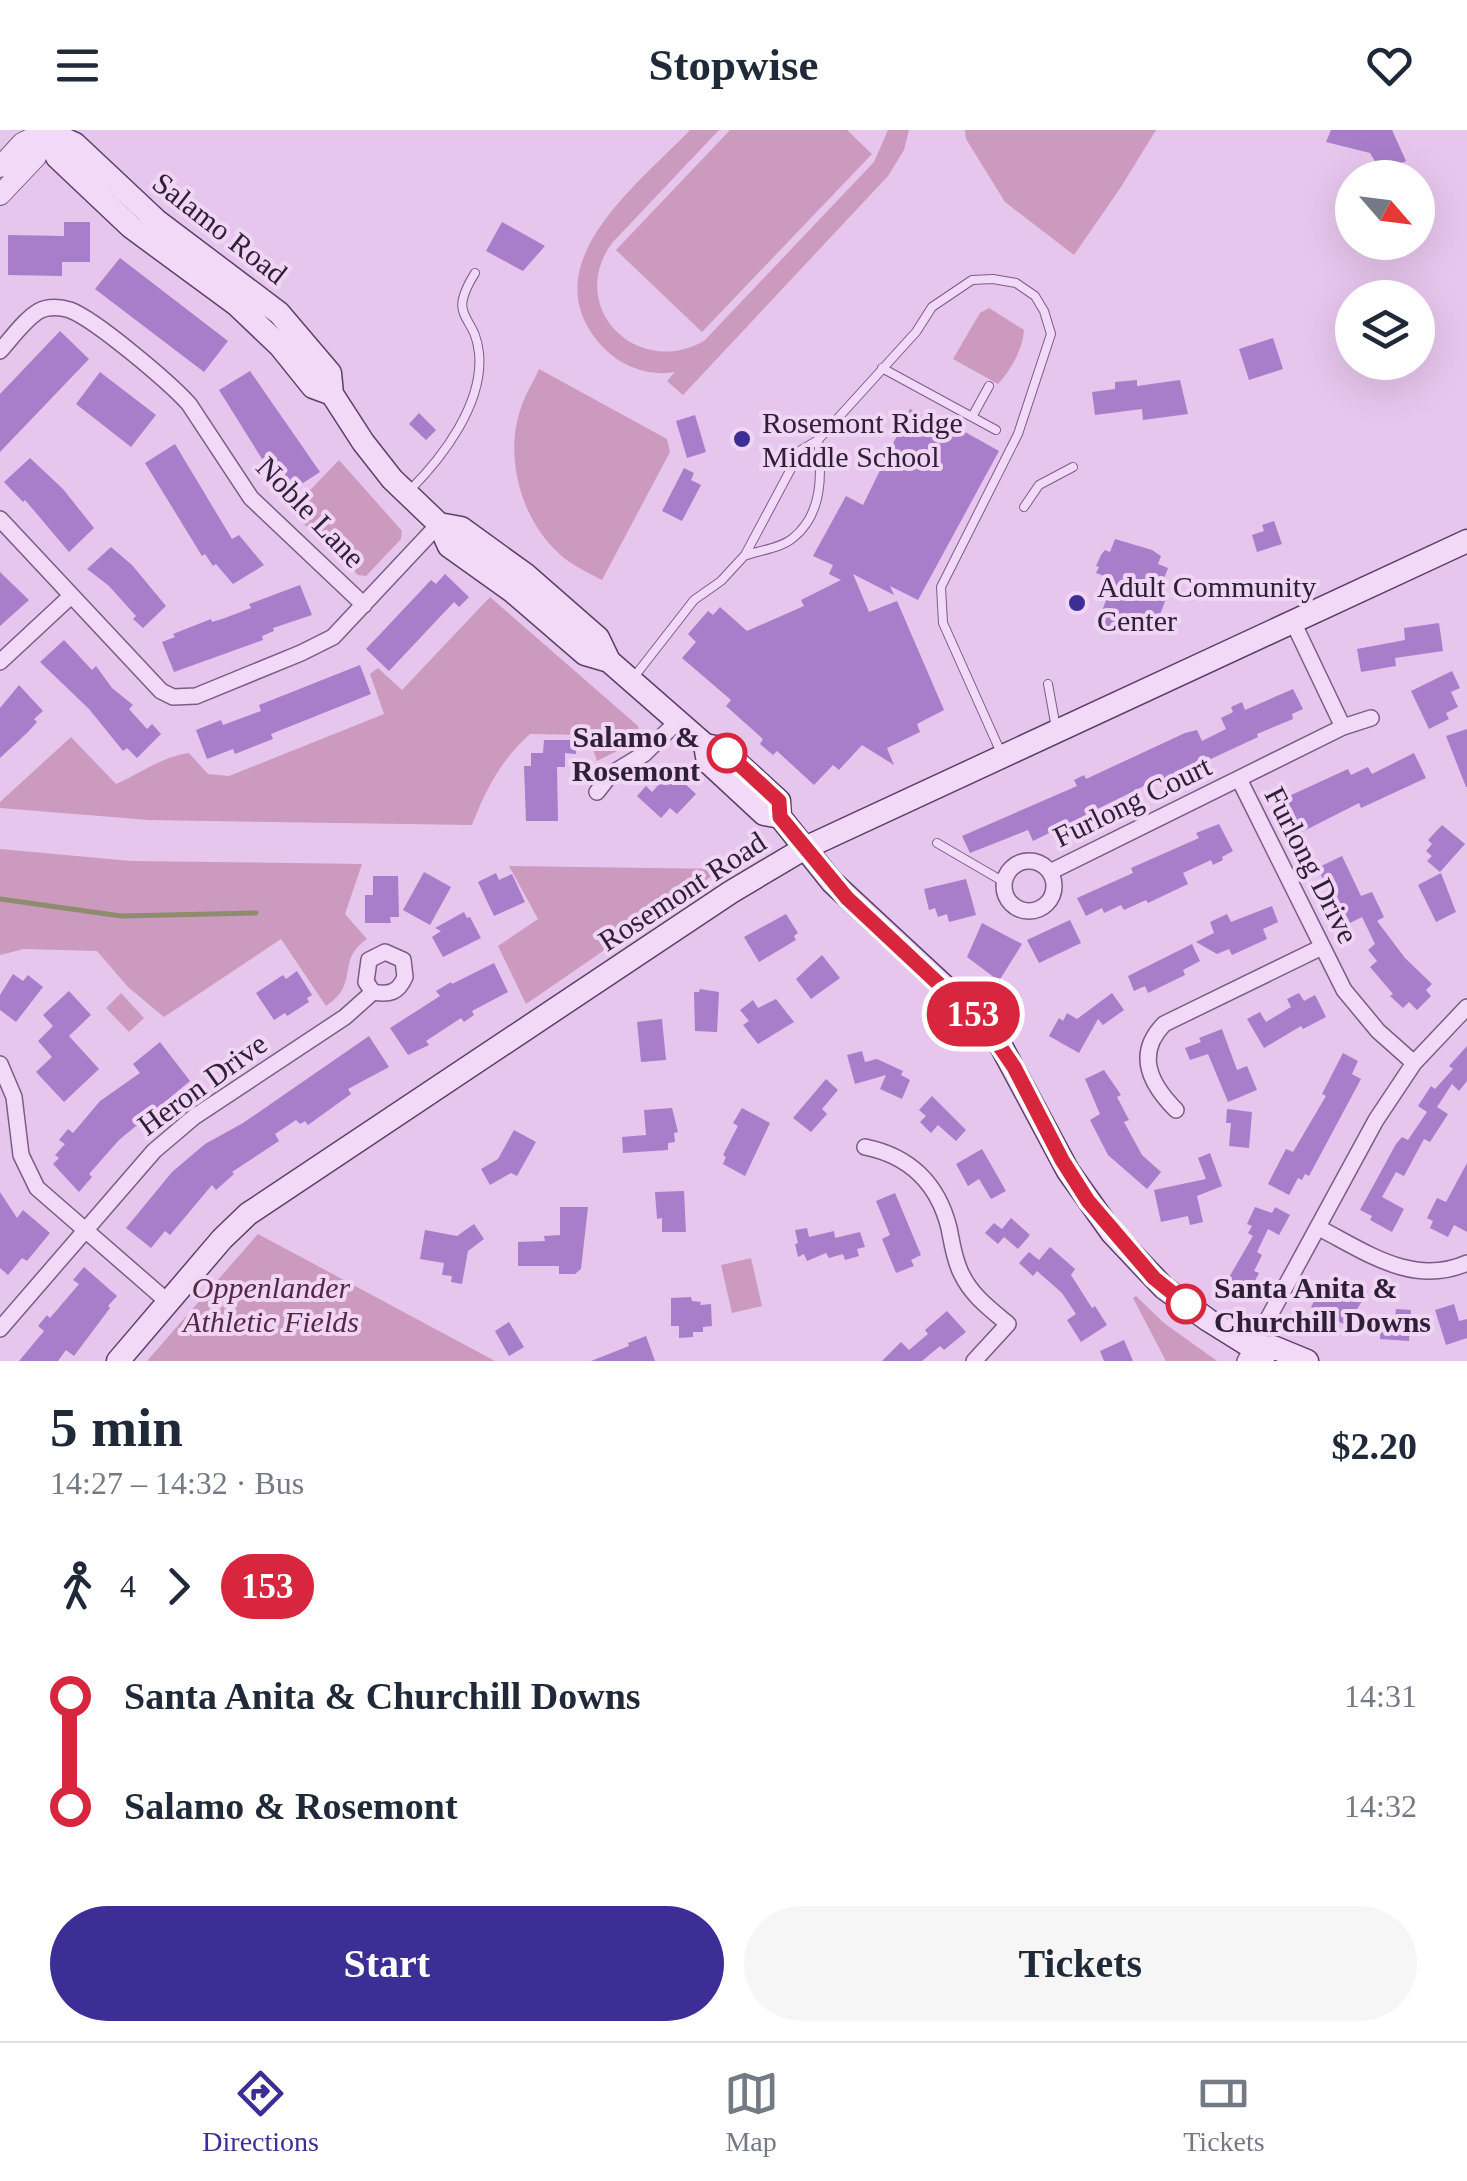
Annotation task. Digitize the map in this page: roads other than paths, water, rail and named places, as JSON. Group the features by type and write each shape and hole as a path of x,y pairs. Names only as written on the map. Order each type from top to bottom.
{"main road":[{"name":"Salamo Road","path":"45,130 75,144 158,221 279,313 330,373 332,394 362,442 406,494 439,524 449,546 512,591 585,654 609,661 705,745 722,748 779,801 780,817 847,898 971,1011 1000,1044 1068,1171 1112,1233 1164,1288 1254,1357 1273,1347 1307,1361"},
{"name":"Rosemont Road","path":"118,1361 228,1232 257,1207 730,892 806,848 1467,541"}],"street":[{"path":"0,167 22,143 45,130"},
{"path":"0,195 36,156 45,130"},
{"name":"Noble Lane","path":"0,351 38,312 56,307 90,322 177,390 251,498 364,605"},
{"path":"0,519 161,692 180,698 196,696 325,642 439,524"},
{"path":"0,662 71,596"},
{"path":"1293,622 1343,727"},
{"name":"Furlong Drive","path":"1371,718 1343,727 1238,778 1344,990 1360,1012 1414,1062"},
{"path":"597,792 611,774 644,754 678,721"},
{"name":"Furlong Court","path":"1050,872 1238,778"},
{"name":"Furlong Court","path":"1020,861 1041,863 1050,872 1054,880 1052,897 1036,910 1015,907 1005,894 1008,871 1020,861"},
{"path":"1176,1110 1158,1093 1148,1074 1149,1042 1156,1032 1164,1024 1322,947"},
{"name":"Heron Drive","path":"0,1329 138,1166 183,1126 345,1017 373,992"},
{"path":"1254,1357 1376,1120 1414,1062 1467,1007"},
{"path":"0,1064 14,1097 18,1142 28,1173 44,1195 168,1302"},
{"path":"865,1147 899,1158 928,1182 944,1212 967,1284 1008,1324 974,1361"},
{"path":"1318,1228 1402,1269 1431,1272 1467,1263"}],"lane":[{"path":"406,494 447,447 476,386 480,358 477,341 460,306 475,274"},
{"path":"632,681 694,600 746,555 801,450 818,440 916,332 932,307 972,280 993,278 1016,283 1036,296 1051,334 1018,434 940,587 942,623 1003,757"},
{"path":"882,368 996,430"},
{"path":"972,417 990,386"},
{"path":"746,555 784,543 804,526 820,492 818,440"},
{"path":"1024,507 1040,485 1072,467"},
{"path":"1048,684 1057,732"},
{"path":"937,843 1004,882"}],"waterway":[{"path":"0,899 121,916 256,913"}],"place":[{"name":"Rosemont Ridge Middle School","path":"742,439"},
{"name":"Adult Community Center","path":"1077,603"},
{"name":"Salamo & Rosemont","path":"727,753"},
{"name":"Santa Anita & Churchill Downs","path":"1186,1304"}],"park label":[{"name":"Oppenlander Athletic Fields","path":"271,1304"}]}
